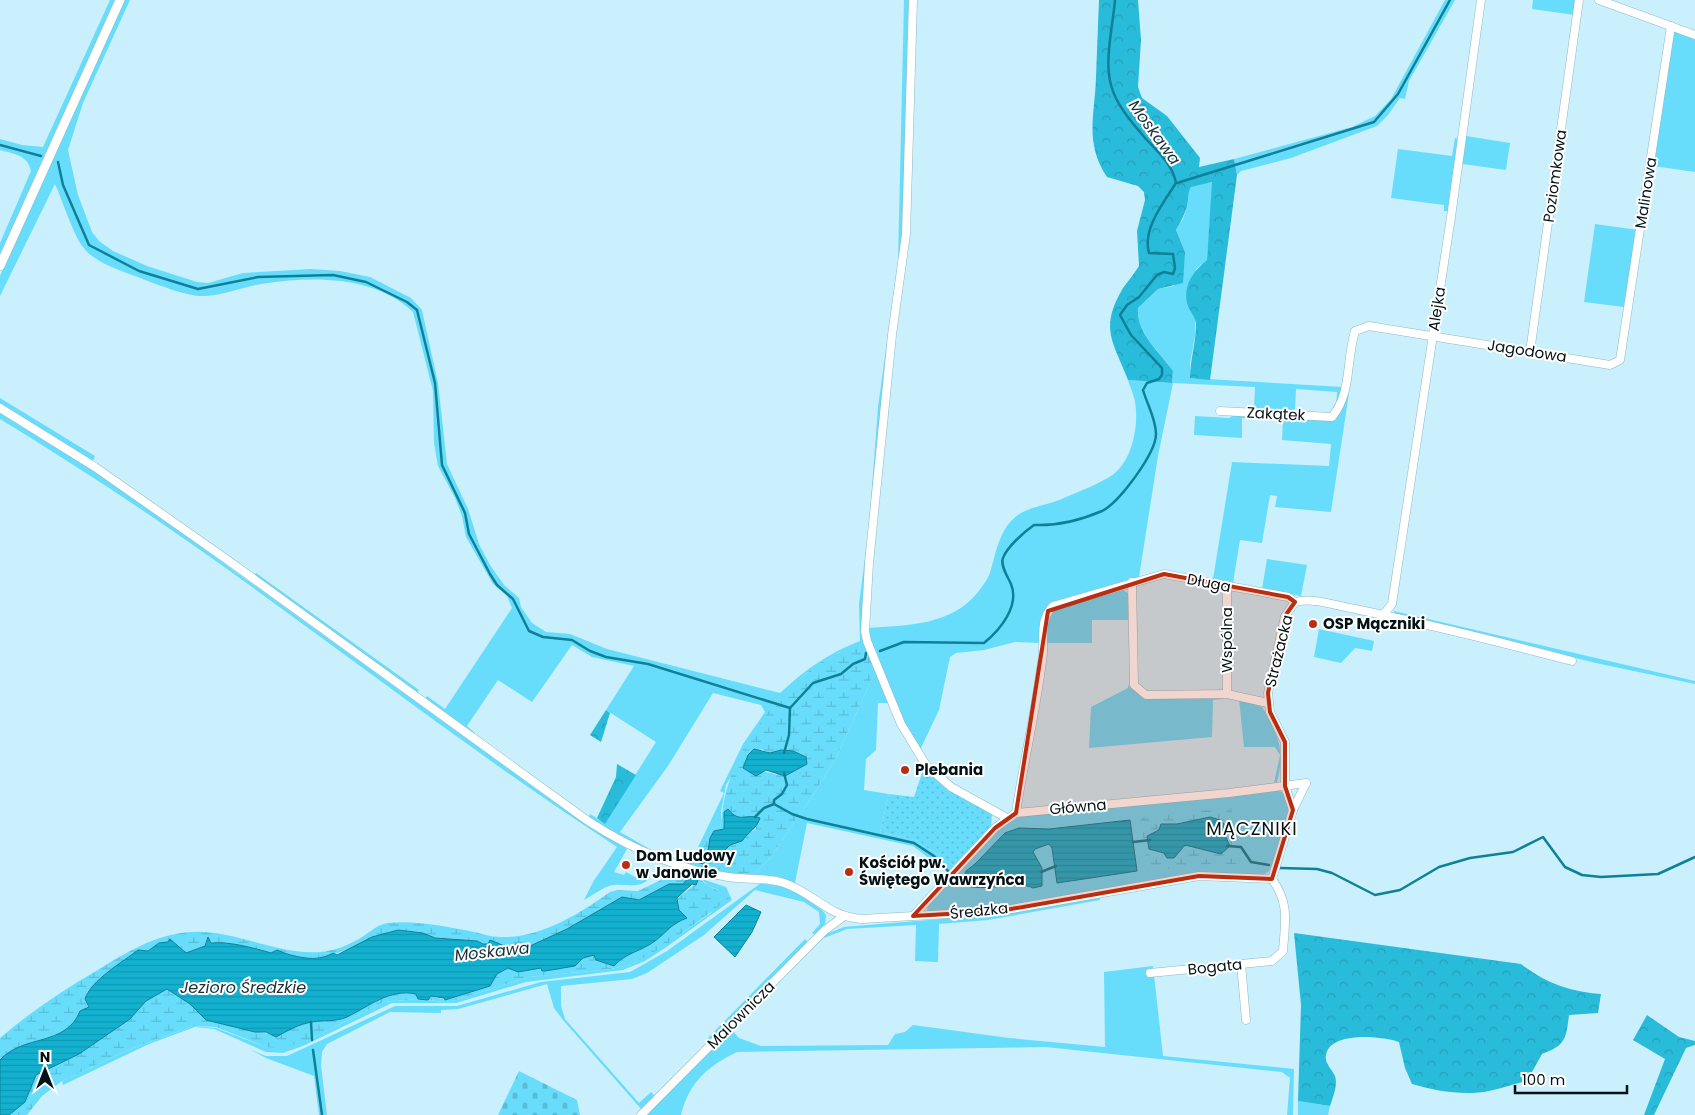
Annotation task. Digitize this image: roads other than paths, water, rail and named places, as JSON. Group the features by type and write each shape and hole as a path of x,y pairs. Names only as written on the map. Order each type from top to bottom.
{"street":[{"path":"0,266 120,0"},
{"path":"913,0 906,234 892,335 865,620 867,641 901,724 926,765 951,786 1006,818"},
{"name":"Alejka","path":"1383,615 1392,604 1481,0"},
{"name":"Poziomkowa","path":"1530,352 1579,0"},
{"path":"1598,0 1695,35"},
{"name":"Malinowa","path":"1620,360 1671,26"},
{"name":"Jagodowa","path":"1332,418 1341,407 1356,331 1369,326 1610,365 1620,360"},
{"name":"Średzka","path":"0,408 95,467 588,821 637,850 654,857 706,872 743,879 783,882 794,886 843,917 862,919 1000,911 1199,876 1272,879"},
{"name":"Zakątek","path":"1220,411 1332,418"},
{"name":"Długa","path":"1016,813 1036,704 1045,616 1053,606 1132,582 1164,574 1288,597 1295,602 1311,600 1485,638 1572,661"},
{"path":"1132,582 1134,685 1146,695 1227,694 1268,703"},
{"name":"Wspólna","path":"1227,587 1227,694"},
{"name":"Strażacka","path":"1293,810 1285,786 1286,742 1268,703 1268,692 1285,616 1295,602"},
{"name":"Główna","path":"914,916 1006,818 1016,813 1306,783 1293,810"},
{"path":"1272,879 1293,810"},
{"name":"Bogata","path":"1150,974 1272,961 1279,956 1284,951 1286,911 1282,893 1272,879"},
{"name":"Malownicza","path":"641,1115 825,930 843,917"},
{"path":"1241,964 1246,1020"}],"water":[{"path":"754,749 770,753 781,750 793,751 806,757 807,764 785,776 766,770 756,776 743,768 748,755"},
{"path":"728,809 736,816 760,818 742,841 730,845 722,853 716,853 706,865 697,862 708,851 710,838 714,831 724,829 724,812"},
{"path":"1210,817 1220,820 1224,824 1223,831 1230,846 1221,854 1185,845 1174,858 1167,858 1164,853 1149,849 1147,836 1159,830 1161,824 1177,824"},
{"path":"1130,820 1137,871 1057,883 1052,848 1049,844 1035,849 1033,852 1042,868 1042,886 1033,888 1018,885 980,888 961,884 966,871 1005,833 1019,828 1049,829"},
{"name":"Jezioro Średzkie","path":"690,876 699,878 696,885 692,884 677,898 679,910 687,918 673,925 650,944 623,958 614,966 596,960 594,955 583,958 575,966 545,971 542,971 541,968 518,972 508,968 497,974 490,986 445,1000 444,998 431,996 428,1000 418,999 416,994 397,994 388,996 347,1017 338,1020 307,1023 276,1037 266,1032 255,1032 206,1020 190,1004 167,989 146,1001 130,1019 79,1054 36,1075 25,1102 9,1115 0,1115 0,1060 20,1046 65,1030 80,1011 89,1007 85,999 93,985 138,950 148,951 159,943 168,942 170,939 186,953 205,946 208,937 211,943 233,944 271,953 277,950 305,958 320,958 333,953 337,955 372,937 398,930 423,933 435,938 477,941 483,944 488,944 490,940 507,947 516,944 530,946 567,929 622,897 639,900 669,884 683,884"},
{"path":"746,905 761,912 752,932 735,957 714,937"}],"waterway":[{"name":"Moskawa","path":"880,651 904,642 984,643 1002,624 1011,609 1013,592 1002,561 1012,545 1034,525 1077,520 1102,511 1109,506 1135,477 1150,453 1154,442 1156,434 1155,423 1143,390 1147,383 1159,379 1162,375 1162,368 1131,335 1120,315 1127,305 1139,297 1157,275 1164,272 1173,274 1175,268 1173,254 1149,253 1148,244 1151,225 1155,216 1176,183 1172,170 1131,121 1113,92 1108,65 1115,0"},
{"path":"1177,183 1374,122 1398,94 1450,0"},
{"path":"0,145 41,156"},
{"path":"58,162 63,185 89,245 139,271 198,289 258,277 333,275 366,282 407,302 417,310 435,383 442,465 465,513 469,534 497,585 513,599 529,631 543,637 572,640 590,651 606,657 648,664 790,708"},
{"name":"Moskawa","path":"784,753 789,735 790,708 813,683 841,674 853,664 865,659 866,653"},
{"name":"Moskawa","path":"755,817 764,808 774,804 774,800 782,794 787,785 784,773"},
{"path":"774,804 792,814 807,819 914,843 934,856 948,871"},
{"path":"1280,868 1317,869 1332,873 1375,895 1400,890 1439,867 1470,858 1513,852 1543,837 1565,867 1582,875 1601,877 1658,874 1695,857"},
{"path":"1133,842 1150,840"},
{"path":"1227,846 1241,847 1251,862 1269,865"},
{"name":"Moskawa","path":"694,878 706,863"},
{"path":"1041,872 1056,866"},
{"path":"958,877 965,880"},
{"path":"311,1022 312,1040"},
{"path":"313,1050 322,1115"}],"place":[{"name":"OSP Mączniki","path":"1313,624"},
{"name":"Plebania","path":"905,770"},
{"name":"Dom Ludowy w Janowie","path":"626,865"},
{"name":"Kościół pw. Świętego Wawrzyńca","path":"849,872"}],"district":[{"name":"MĄCZNIKI","path":"1252,829"}]}
